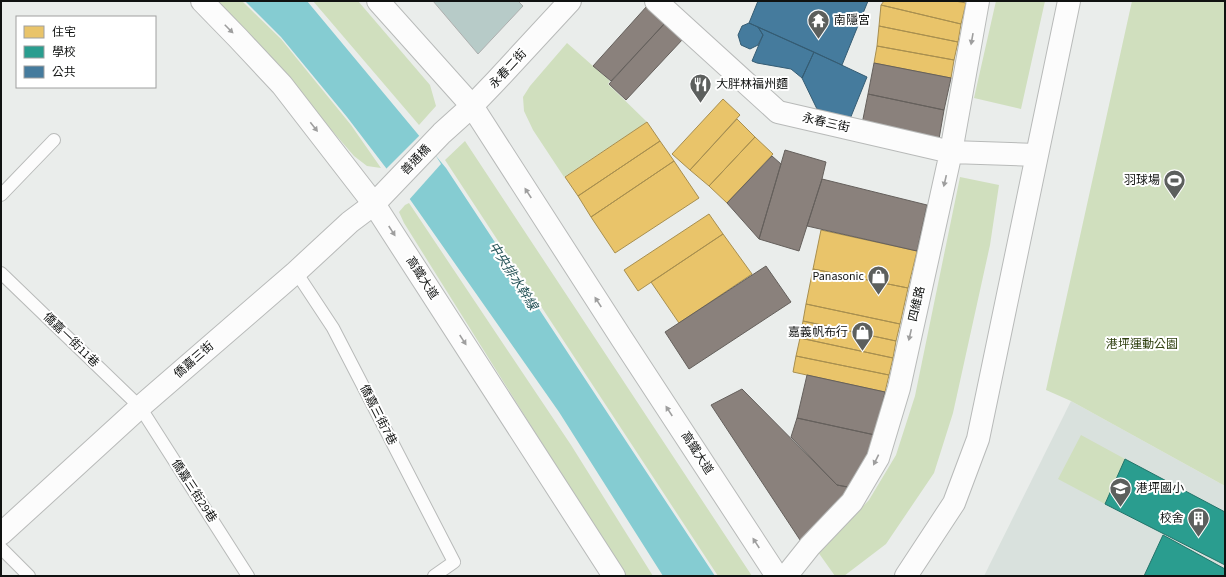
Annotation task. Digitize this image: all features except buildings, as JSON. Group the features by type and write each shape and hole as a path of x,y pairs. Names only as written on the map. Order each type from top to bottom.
{"street":[{"name":"高鐵大道","path":"202,1 282,86 374,204 614,576"},
{"name":"高鐵大道","path":"378,1 472,106 777,576"},
{"name":"永春二街","path":"442,133 472,106 570,1"},
{"name":"永春三街","path":"656,1 778,112 951,152 1036,155"},
{"name":"四維路","path":"786,576 810,546 852,502 878,458 899,388 951,152 978,1"},
{"path":"906,576 954,503 978,439 1069,1"},
{"name":"善通橋","path":"389,188 442,133"},
{"name":"僑嘉三街","path":"1,534 140,407 296,272 350,222 374,204 389,188"}],"lane":[{"path":"1,195 54,140"},
{"name":"僑嘉三街7巷","path":"296,272 333,328 454,562 434,576"},
{"name":"僑嘉一街11巷","path":"1,273 140,407"},
{"name":"僑嘉三街29巷","path":"140,407 248,576"},
{"path":"1,548 29,576"}],"shaded area":[{"name":"港坪國小","path":"1071,401 1225,486 1225,576 984,576"}],"green space":[{"path":"214,1 242,1 281,39 351,125 381,168 367,166 354,156 251,37"},
{"path":"313,1 358,1 430,85 436,106 419,125"},
{"path":"996,1 1045,1 1021,109 974,98"},
{"name":"港坪運動公園","path":"1132,1 1225,1 1225,486 1071,401 1046,390"},
{"path":"567,43 610,81 608,84 647,122 564,177 533,130 524,111 523,97 530,86"},
{"path":"465,141 752,576 718,576 445,160"},
{"path":"960,177 999,185 990,245 953,413 934,473 886,544 844,576 835,576 818,552 869,500 896,455 915,396"},
{"path":"409,203 571,445 653,576 625,576 404,223 399,212"},
{"path":"1081,435 1125,459 1105,504 1058,479"}],"water":[{"name":"中央排水幹線","path":"245,1 307,1 446,168 715,576 663,576 559,412 409,198 347,117 281,37"}],"pier":[{"path":"420,135 431,148 441,164 408,201 385,170"}],"place":[{"name":"南隱宮","path":"819,40"},
{"name":"大胖林福州麵","path":"701,104"},
{"name":"羽球場","path":"1175,200"},
{"name":"Panasonic","path":"879,296"},
{"name":"嘉義帆布行","path":"863,352"},
{"name":"港坪國小","path":"1121,508"},
{"name":"校舍","path":"1199,538"}]}
